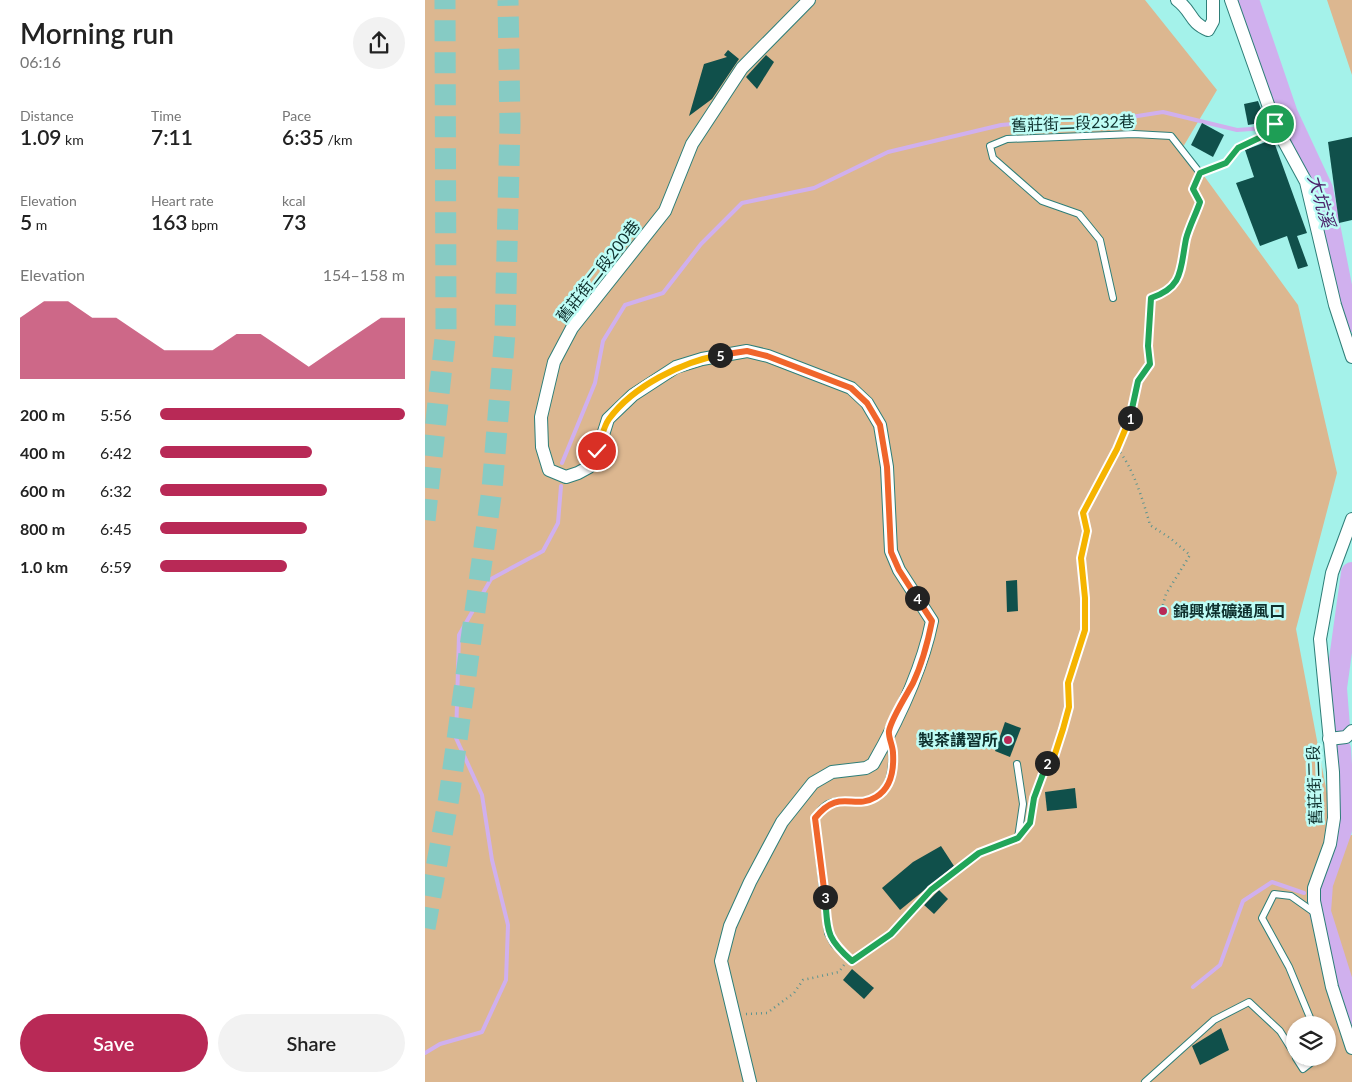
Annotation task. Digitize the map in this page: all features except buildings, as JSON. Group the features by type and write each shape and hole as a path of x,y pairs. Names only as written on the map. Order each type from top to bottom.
{"street":[{"name":"舊莊街二段200巷","path":"809,0 742,68 692,144 665,211 572,328 554,362 541,417 542,447 549,470 566,476 578,474 589,467 597,451 608,419 633,395 676,367 702,359 747,351 775,359 851,388 867,403 880,425 887,467 891,552 899,570 932,621 914,680 889,731"},
{"path":"1177,0 1187,8 1196,25 1208,30 1213,21 1213,0"},
{"path":"1231,0 1275,124 1306,182 1335,305 1352,357"},
{"name":"舊莊街二段","path":"1352,519 1331,573 1319,639 1333,772 1334,818 1330,844 1315,888 1317,914 1332,987 1352,1048"},
{"path":"750,1082 721,961 730,926 750,882 782,822 813,783 831,772 866,768 873,764 889,731"},
{"path":"1329,739 1346,737 1352,731"}],"lane":[{"path":"1200,173 1226,163 1238,148 1259,138 1275,124"},
{"name":"舊莊街二段232巷","path":"1113,298 1100,240 1079,214 1042,201 993,158 990,146 1007,139 1134,134 1171,136 1200,173"},
{"path":"889,731 893,762 887,786 876,797 864,801 846,800 826,805 815,818 828,933 834,944 852,961 891,934 931,890 979,853 1018,838 1023,804 1017,764"},
{"path":"1309,1016 1289,967 1262,918 1274,894 1291,896 1317,914"},
{"path":"1145,1082 1214,1020 1249,1002 1280,1031 1286,1040"}],"path":[{"path":"1031,815 1047,762 1054,757 1063,729 1069,707 1068,683 1085,630 1085,598 1081,558 1087,531 1083,513 1129,424 1138,381 1150,364 1148,346 1151,298 1165,293 1175,285 1186,253 1186,239 1200,202 1193,189 1200,173"},
{"path":"1117,449 1127,459 1150,525 1170,538 1189,555 1166,594 1162,608"},
{"path":"735,1017 752,1012 767,1013 795,993 803,980 839,972 849,959"}],"shaded area":[{"path":"425,0 1145,0 1217,90 1183,147 1298,305 1337,473 1296,629 1335,836 1352,835 1352,1082 425,1082"},
{"path":"1327,0 1352,0 1352,75"}],"waterway":[{"name":"大坑溪","path":"1248,0 1287,114 1322,189 1342,291 1352,321"},
{"path":"562,463 595,383 603,341 625,305 663,293 701,244 742,203 814,188 888,152 1001,125 1057,120 1112,120 1163,112 1237,130 1265,128"},
{"path":"425,1053 440,1044 482,1032 506,980 508,925 492,860 482,795 456,738 459,635 491,579 543,551 558,523 561,486"},
{"name":"大坑溪","path":"1339,727 1336,688 1352,573"},
{"name":"大坑溪","path":"1340,749 1342,781 1341,830 1322,884 1320,912 1352,1014"},
{"path":"1193,987 1220,965 1243,901 1272,882 1304,893"}],"tunnel":[{"path":"425,520 446,330 445,0"},
{"path":"425,928 449,797 492,489 505,333 510,124 508,0"}],"place":[{"name":"錦興煤礦通風口","path":"1163,611"},
{"name":"製茶講習所","path":"1008,740"}],"route":[{"path":"597,451 608,419 633,395 676,367 702,359 747,351 767,356 851,388 867,403 880,425 887,467 891,552 899,570 932,621 929,636 914,680 889,731 893,753 892,772 887,786 876,797 864,801 846,800 826,805 815,818 815,833 824,886 828,933 834,944 852,961 891,934 931,890 979,853 1018,838 1030,823 1034,798 1047,762 1054,757 1063,729 1069,707 1068,683 1085,630 1085,598 1081,574 1081,558 1087,531 1083,513 1129,424 1138,381 1150,364 1148,346 1151,298 1165,293 1175,285 1186,253 1186,239 1200,202 1193,189 1200,173 1226,163 1238,148 1276,127 1275,124"}]}
